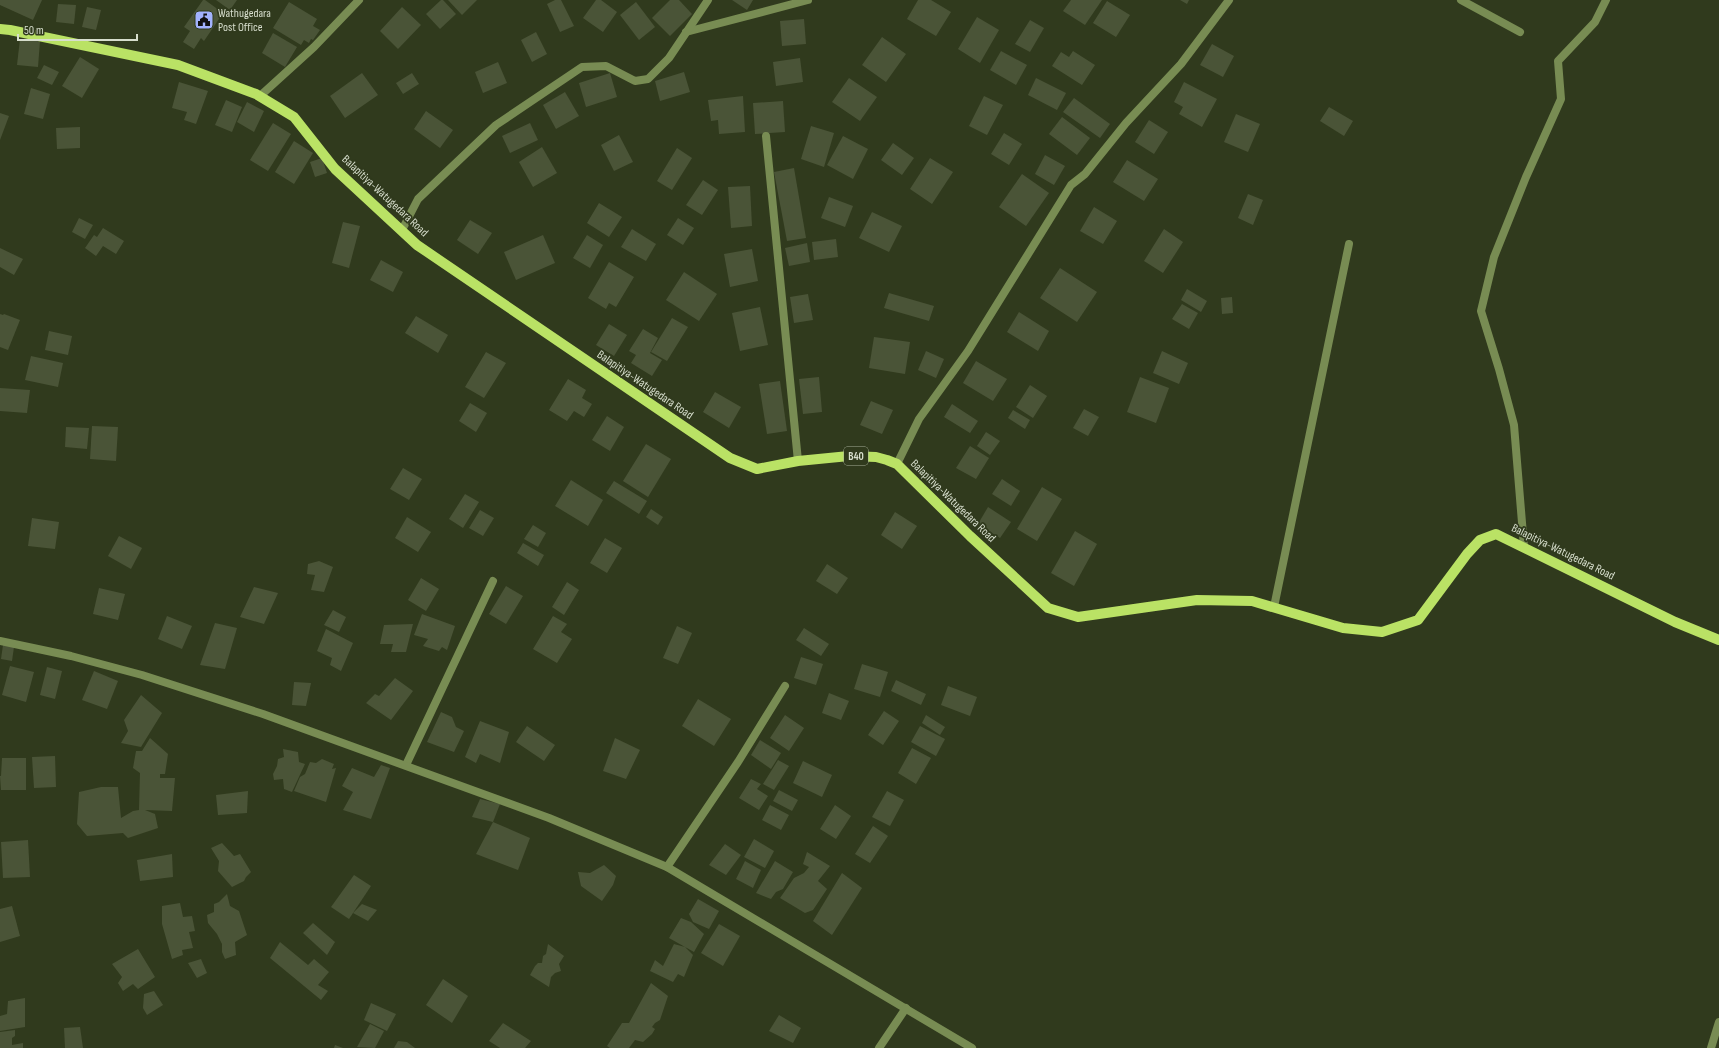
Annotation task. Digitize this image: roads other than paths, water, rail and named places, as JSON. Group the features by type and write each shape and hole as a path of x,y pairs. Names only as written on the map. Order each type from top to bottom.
{"main road":[{"name":"Balapitiya-Watugedara Road","path":"0,29 178,65 260,96 294,118 335,169 417,245 730,458 757,469 798,461 849,456 876,457 897,464 970,536 1048,608 1078,617 1197,600 1252,601 1343,628 1382,632 1418,620 1467,554 1480,540 1496,534 1675,622 1719,640"}],"street":[{"path":"260,96 314,47 359,0"},
{"path":"402,230 418,199 496,125 582,67 606,66 635,81 648,79 669,58 708,0"},
{"path":"686,32 808,0"},
{"path":"897,464 919,419 968,351 1071,185 1085,174 1126,123 1181,64 1229,0"},
{"path":"1461,0 1520,32"},
{"path":"1524,547 1514,425 1482,311 1494,256 1526,177 1561,99 1558,61 1594,22 1606,0"},
{"path":"766,136 798,461"},
{"path":"1274,607 1349,244"},
{"path":"406,765 493,581"},
{"path":"0,641 71,656 142,675 262,714 549,818 667,867 972,1048"},
{"path":"667,867 738,762 785,686"},
{"path":"879,1048 906,1008"},
{"path":"1711,1048 1719,1022"}],"place":[{"name":"Wathugedara Post Office","path":"204,20"}]}
